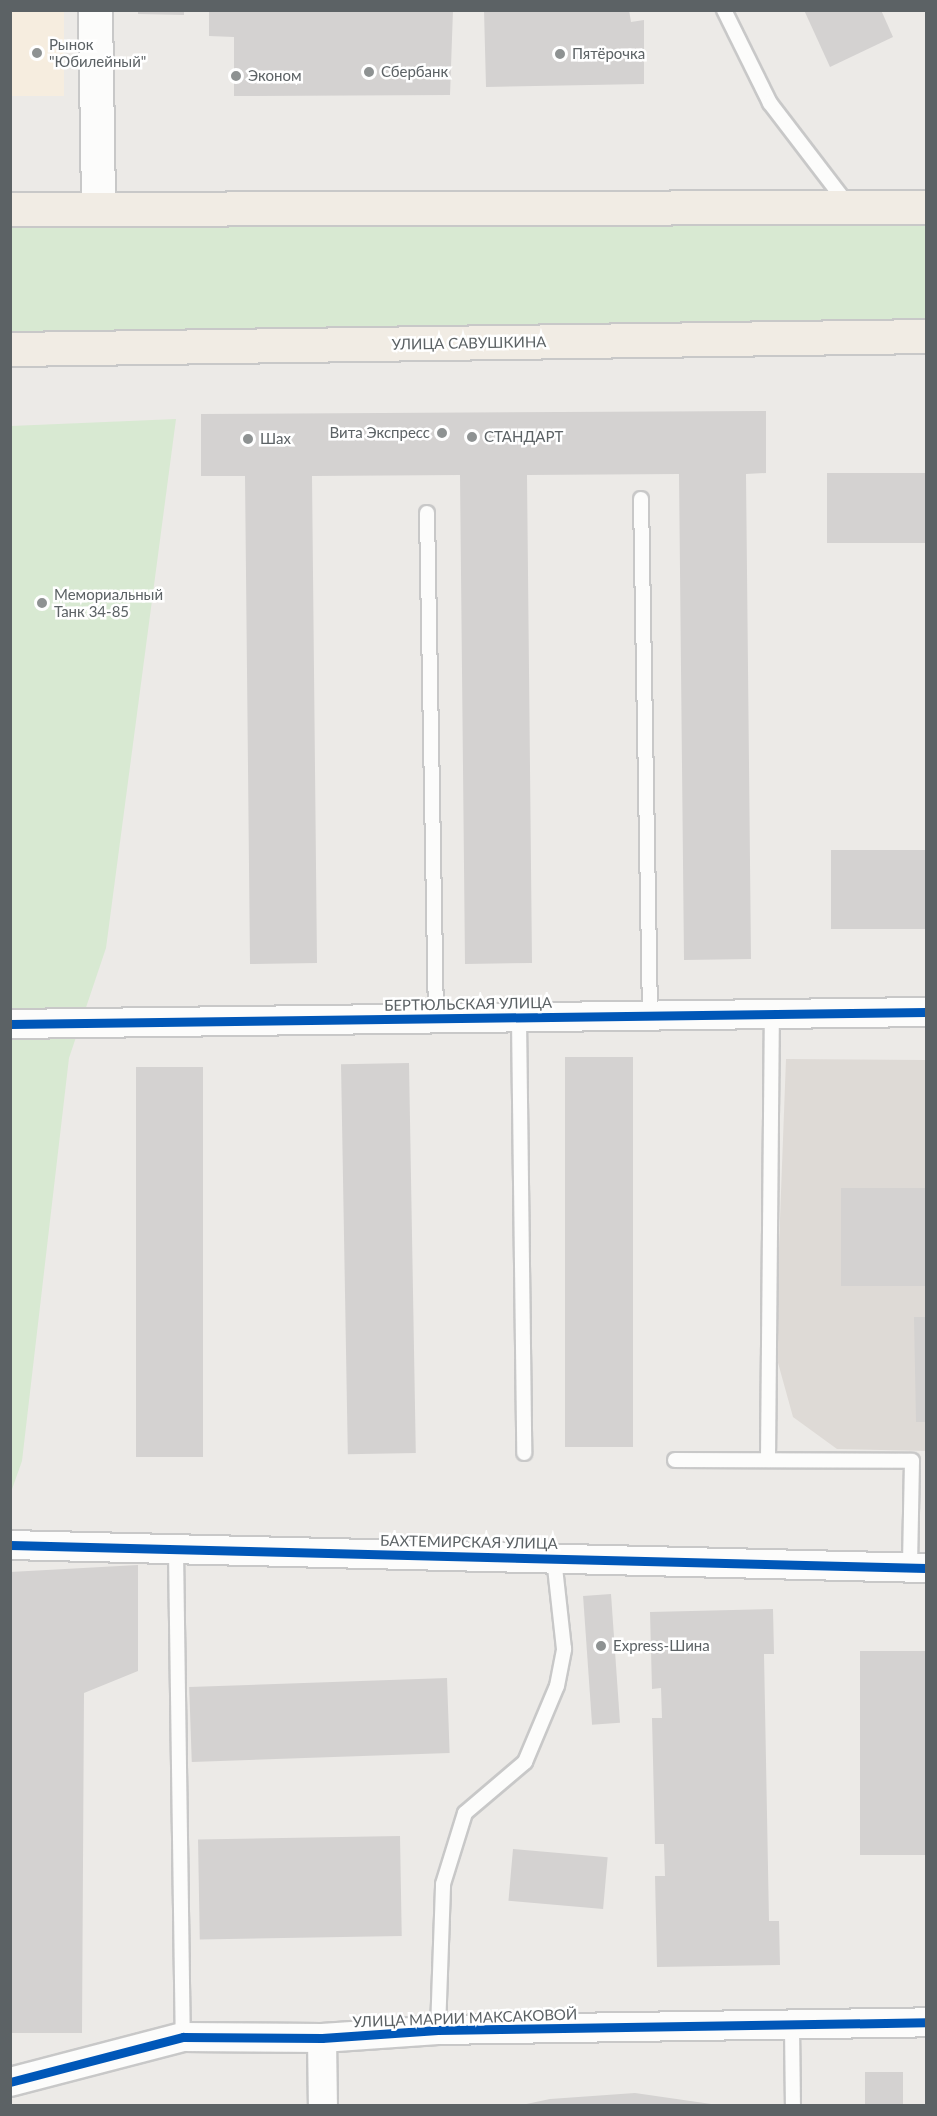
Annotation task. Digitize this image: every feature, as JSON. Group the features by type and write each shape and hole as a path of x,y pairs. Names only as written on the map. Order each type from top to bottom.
{"highway":[{"path":"10,209 927,207"},
{"name":"УЛИЦА САВУШКИНА","path":"10,349 927,336"}],"street":[{"path":"95,10 98,208"},
{"name":"БЕРТЮЛЬСКАЯ УЛИЦА","path":"10,1024 927,1012"},
{"name":"БАХТЕМИРСКАЯ УЛИЦА","path":"10,1545 918,1568"},
{"name":"УЛИЦА МАРИИ МАКСАКОВОЙ","path":"10,2082 183,2037 322,2038 438,2030 792,2027 927,2022"},
{"path":"322,2038 323,2106"}],"lane":[{"path":"724,10 770,103 849,207"},
{"path":"641,499 650,1017"},
{"path":"427,513 436,1020"},
{"path":"768,1460 772,1015"},
{"path":"519,1018 524,1453"},
{"path":"675,1460 912,1461 918,1568"},
{"path":"176,1551 183,2037"},
{"path":"438,2030 443,1884 465,1813 525,1762 557,1686 564,1649 554,1559"},
{"path":"792,2027 793,2106"}],"shaded area":[{"name":"Рынок \"Юбилейный\"","path":"10,11 64,11 64,96 10,96"},
{"path":"786,1059 926,1060 926,1451 837,1449 793,1417 775,1352"}],"green space":[{"path":"10,208 926,208 926,336 10,336"},
{"path":"176,419 106,948 69,1058 22,1461 11,1492 11,426"}],"building":[{"path":"138,10 184,10 184,15 138,14"},
{"path":"209,10 453,10 450,95 234,96 234,37 209,36"},
{"path":"484,10 629,10 631,22 644,20 644,84 486,87"},
{"path":"804,10 881,10 893,37 830,67"},
{"path":"766,411 766,473 746,474 751,959 684,960 679,474 527,475 532,963 465,964 460,475 312,476 317,963 250,964 245,476 201,476 201,414"},
{"path":"827,473 926,473 926,543 827,543"},
{"path":"831,850 926,850 926,929 831,929"},
{"path":"565,1057 633,1057 633,1447 565,1447"},
{"path":"409,1063 416,1453 348,1454 341,1064"},
{"path":"136,1067 203,1067 203,1457 136,1457"},
{"path":"841,1188 926,1188 926,1286 841,1286"},
{"path":"914,1317 926,1317 926,1422 916,1422"},
{"path":"138,1565 138,1671 84,1693 82,2033 10,2033 10,1572"},
{"path":"611,1594 620,1723 592,1725 583,1596"},
{"path":"773,1609 774,1654 764,1654 769,1921 779,1921 780,1965 657,1967 655,1876 665,1876 664,1844 655,1844 652,1718 662,1718 661,1688 652,1689 650,1612"},
{"path":"860,1651 926,1651 926,1855 860,1855"},
{"path":"447,1678 450,1753 192,1762 189,1687"},
{"path":"400,1836 402,1936 200,1940 198,1840"},
{"path":"513,1849 608,1857 603,1909 508,1901"},
{"path":"865,2072 903,2072 903,2106 865,2106"},
{"path":"635,2093 725,2106 517,2106 550,2099"}],"cycle path":[{"path":"10,1024 926,1012"},
{"path":"10,1545 926,1568"},
{"path":"10,2082 183,2037 322,2038 438,2030 926,2022"}],"place":[{"name":"Рынок \"Юбилейный\"","path":"37,53"},
{"name":"Пятёрочка","path":"560,54"},
{"name":"Сбербанк","path":"369,72"},
{"name":"Эконом","path":"236,76"},
{"name":"Вита Экспресс","path":"442,433"},
{"name":"СТАНДАРТ","path":"472,437"},
{"name":"Шах","path":"248,439"},
{"name":"Мемориальный Танк 34-85","path":"42,603"},
{"name":"Express-Шина","path":"601,1646"}]}
